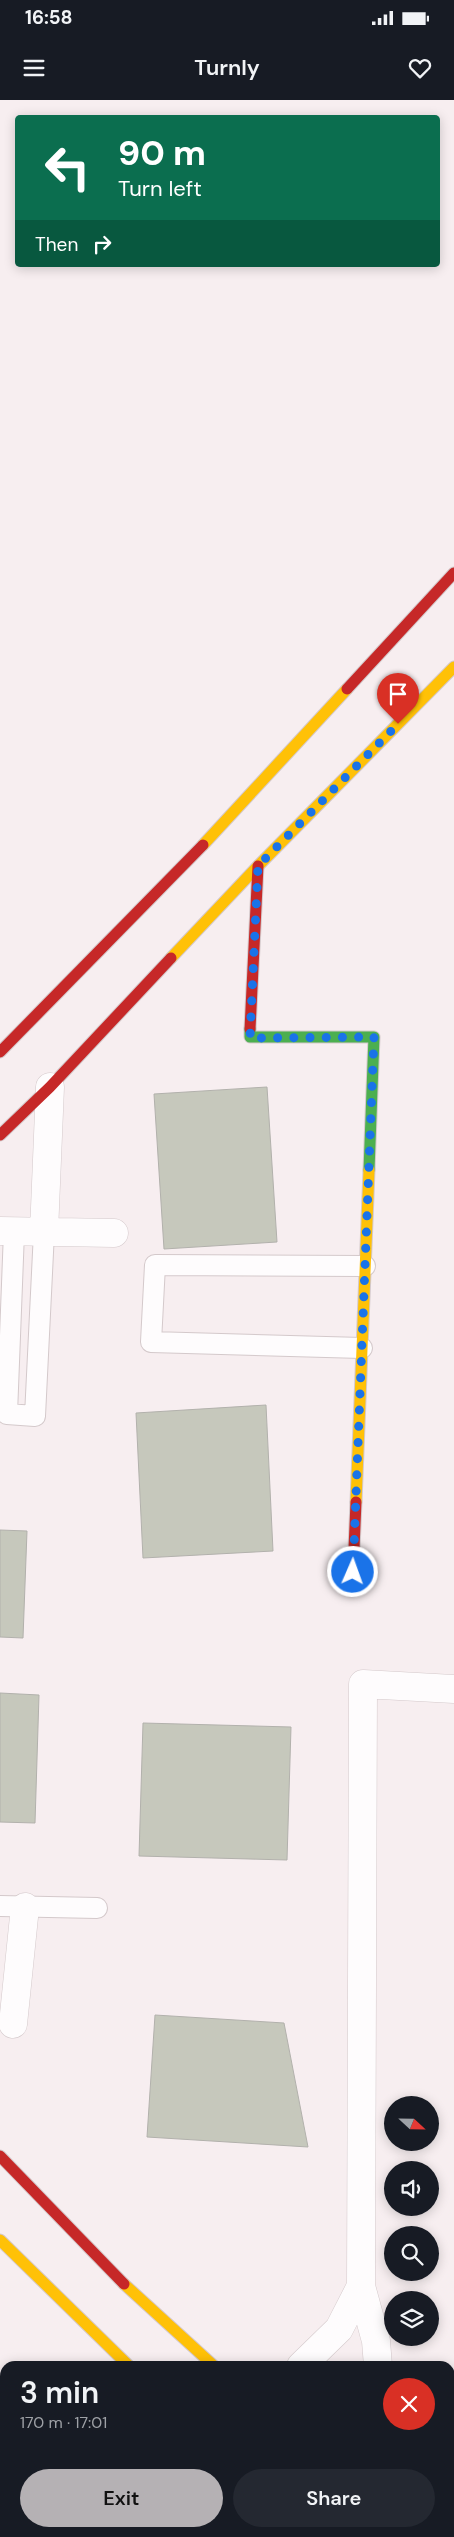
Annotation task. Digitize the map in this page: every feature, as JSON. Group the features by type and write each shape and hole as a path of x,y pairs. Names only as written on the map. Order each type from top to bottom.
{"street":[{"path":"0,1052 198,851 454,573"},
{"path":"0,1135 50,1087 258,866 454,667"},
{"path":"258,866 250,1038 374,1037 353,1572"},
{"path":"44,1232 50,1087"},
{"path":"7,1231 114,1233"},
{"path":"378,2361 376,2341 361,2286 363,1684 454,1689"},
{"path":"4,2034 12,1906"},
{"path":"0,2156 107,2268 209,2361"},
{"path":"0,2240 124,2361"},
{"path":"306,2361 339,2329 361,2286"}],"lane":[{"path":"7,1231 7,1414 36,1416 44,1232"},
{"path":"362,1348 151,1342 155,1265 365,1266"},
{"path":"12,1906 96,1908"}],"building":[{"path":"267,1087 277,1242 164,1249 154,1094"},
{"path":"266,1405 273,1551 143,1558 136,1413"},
{"path":"0,1530 27,1531 23,1638 0,1637"},
{"path":"0,1693 39,1695 35,1823 0,1822"},
{"path":"143,1723 291,1727 287,1860 139,1856"},
{"path":"155,2015 284,2023 308,2147 147,2137"}],"traffic: fast":[{"path":"250,1029 250,1037 374,1037 369,1170"}],"traffic: slow":[{"path":"171,958 258,866 454,667"},
{"path":"203,845 347,689"},
{"path":"356,1502 369,1170"},
{"path":"0,2240 124,2361"},
{"path":"124,2284 209,2361"}],"traffic: jam":[{"path":"347,689 454,573"},
{"path":"0,1052 203,845"},
{"path":"250,1029 258,866"},
{"path":"0,1135 50,1087 171,958"},
{"path":"353,1572 356,1502"},
{"path":"0,2156 124,2284"}],"route":[{"path":"353,1572 374,1037 250,1038 258,866 398,724"}]}
